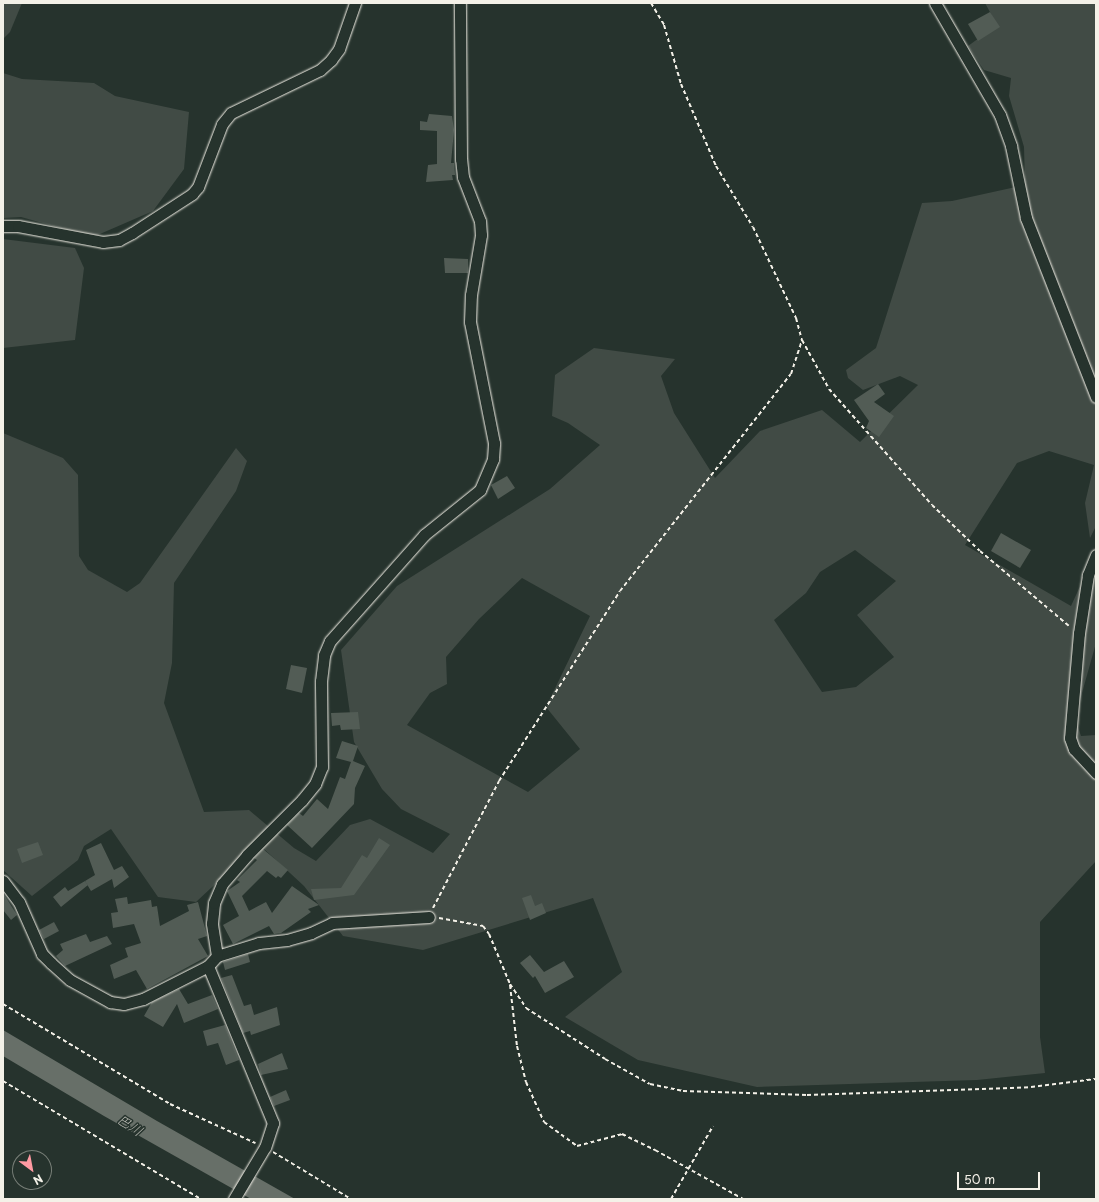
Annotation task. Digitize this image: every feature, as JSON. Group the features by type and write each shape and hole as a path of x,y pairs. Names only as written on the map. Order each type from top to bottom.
{"street":[{"path":"3,226 18,226 103,242 119,240 132,233 192,194 198,187 222,124 231,113 320,70 331,60 339,49 355,3"},
{"path":"217,956 212,923 214,903 222,884 302,800 315,784 322,767 321,681 324,655 330,641 424,536 480,490 494,459 494,443 470,322 471,295 480,236 480,221 463,177 461,159 460,3"},
{"path":"935,3 1000,114 1011,146 1026,218 1096,396"},
{"path":"1096,555 1088,575 1079,633 1070,738 1074,749 1096,773"},
{"path":"3,881 19,902 42,954 70,980 110,1002 124,1004 143,999 208,966 217,956 259,943 287,940 311,934 332,923 429,917"},
{"path":"208,966 273,1123 263,1149 234,1199"}],"path":[{"path":"651,3 664,25 681,84 716,166 753,227 796,318 802,340 829,390 932,505 1016,583 1079,633"},
{"path":"802,340 790,374 620,591 499,781 429,917 466,921 483,926 489,934 510,984 526,1008 605,1059 650,1084 683,1091 768,1095 871,1094 1031,1087 1096,1079"},
{"path":"510,984 517,1046 526,1082 544,1122 577,1146 622,1134 688,1168 742,1199"},
{"path":"3,1004 170,1104 263,1149 351,1199"},
{"path":"3,1081 201,1199"},
{"path":"671,1199 712,1126"}],"shaded area":[{"path":"3,3 22,3 10,32 3,39"},
{"path":"985,3 1096,3 1096,526 1090,538 1085,503 1094,465 1049,451 1017,463 965,545 1071,606 1096,551 1096,643 1075,718 1081,736 1096,735 1096,861 1040,922 1040,1037 1045,1073 977,1080 757,1087 638,1060 565,1017 622,972 593,898 423,950 343,936 304,886 264,849 240,861 196,902 158,897 111,829 84,846 78,860 32,896 3,870 3,433 63,458 78,475 79,556 88,570 127,592 140,583 236,448 247,461 236,491 174,583 172,663 164,703 204,812 249,810 294,848 316,861 350,825 370,819 433,853 450,834 401,809 382,789 354,742 341,650 397,586 550,489 600,445 568,423 552,416 555,375 594,348 675,359 661,376 674,413 715,478 760,431 822,410 860,442 918,385 900,376 863,390 848,378 846,370 876,348 922,203 952,201 1025,185 1024,147 1009,96 1011,78 984,70 968,46 997,25","holes":["855,550 896,581 857,615 894,657 856,687 822,692 774,620 806,593 820,572","522,578 590,616 546,707 580,749 528,792 407,725 430,693 447,684 446,657 479,619"]},
{"path":"3,73 22,79 94,83 115,96 189,112 184,169 153,211 93,237 21,217 3,218"},
{"path":"3,239 75,248 84,268 75,340 3,348"}],"water":[{"name":"巴川","path":"3,1030 157,1121 295,1199 251,1199 104,1116 3,1056"}],"building":[{"path":"990,12 1000,27 978,41 968,24"},
{"path":"429,114 452,116 454,130 451,163 454,163 455,175 452,175 453,180 426,182 428,165 437,164 437,131 420,130 420,121 427,122"},
{"path":"444,258 468,259 468,273 445,273"},
{"path":"878,384 885,394 874,402 894,416 879,437 866,428 869,421 854,400"},
{"path":"507,476 515,488 498,499 491,485"},
{"path":"1001,533 1031,550 1020,568 991,551"},
{"path":"291,665 307,668 302,693 286,689"},
{"path":"358,712 360,729 341,730 340,725 332,726 331,713"},
{"path":"342,741 358,746 353,761 365,766 355,788 354,804 312,848 287,825 299,813 303,816 317,799 328,809 340,777 345,779 351,762 336,758"},
{"path":"379,838 390,845 354,895 314,900 311,889 341,888 362,855 367,858"},
{"path":"38,842 43,855 22,863 17,849"},
{"path":"101,843 114,870 122,866 129,877 114,888 112,879 91,891 85,881 95,875 86,850"},
{"path":"263,849 288,870 281,878 278,876 276,878 267,871 242,896 249,911 266,902 272,913 292,886 319,905 308,909 311,912 281,933 274,934 269,926 233,944 223,925 239,916 227,891 240,882 237,880 257,860 254,858"},
{"path":"85,881 88,885 61,907 53,897 65,887 68,891"},
{"path":"3,893 17,915 11,920 3,910"},
{"path":"531,895 535,906 542,903 546,913 530,920 522,898"},
{"path":"127,897 128,904 151,900 152,907 157,906 160,926 189,911 187,905 198,902 207,936 198,939 208,956 147,989 136,970 114,979 110,965 128,957 125,948 141,943 134,924 113,928 111,913 118,912 115,899"},
{"path":"54,922 59,931 44,939 39,930"},
{"path":"86,934 90,942 107,936 112,944 65,966 56,956 63,950 60,944"},
{"path":"248,954 250,962 225,970 223,962"},
{"path":"530,955 544,972 564,961 574,977 545,993 535,976 533,978 520,963"},
{"path":"232,975 244,1006 251,1004 254,1015 277,1007 280,1025 251,1035 250,1031 243,1033 221,978"},
{"path":"179,989 188,1004 212,995 218,1009 184,1023 177,1004 163,1027 144,1016 152,1002"},
{"path":"225,1025 239,1060 226,1065 218,1043 207,1046 203,1031"},
{"path":"282,1053 288,1069 261,1075 258,1064"},
{"path":"286,1090 290,1100 274,1106 270,1097"}]}
